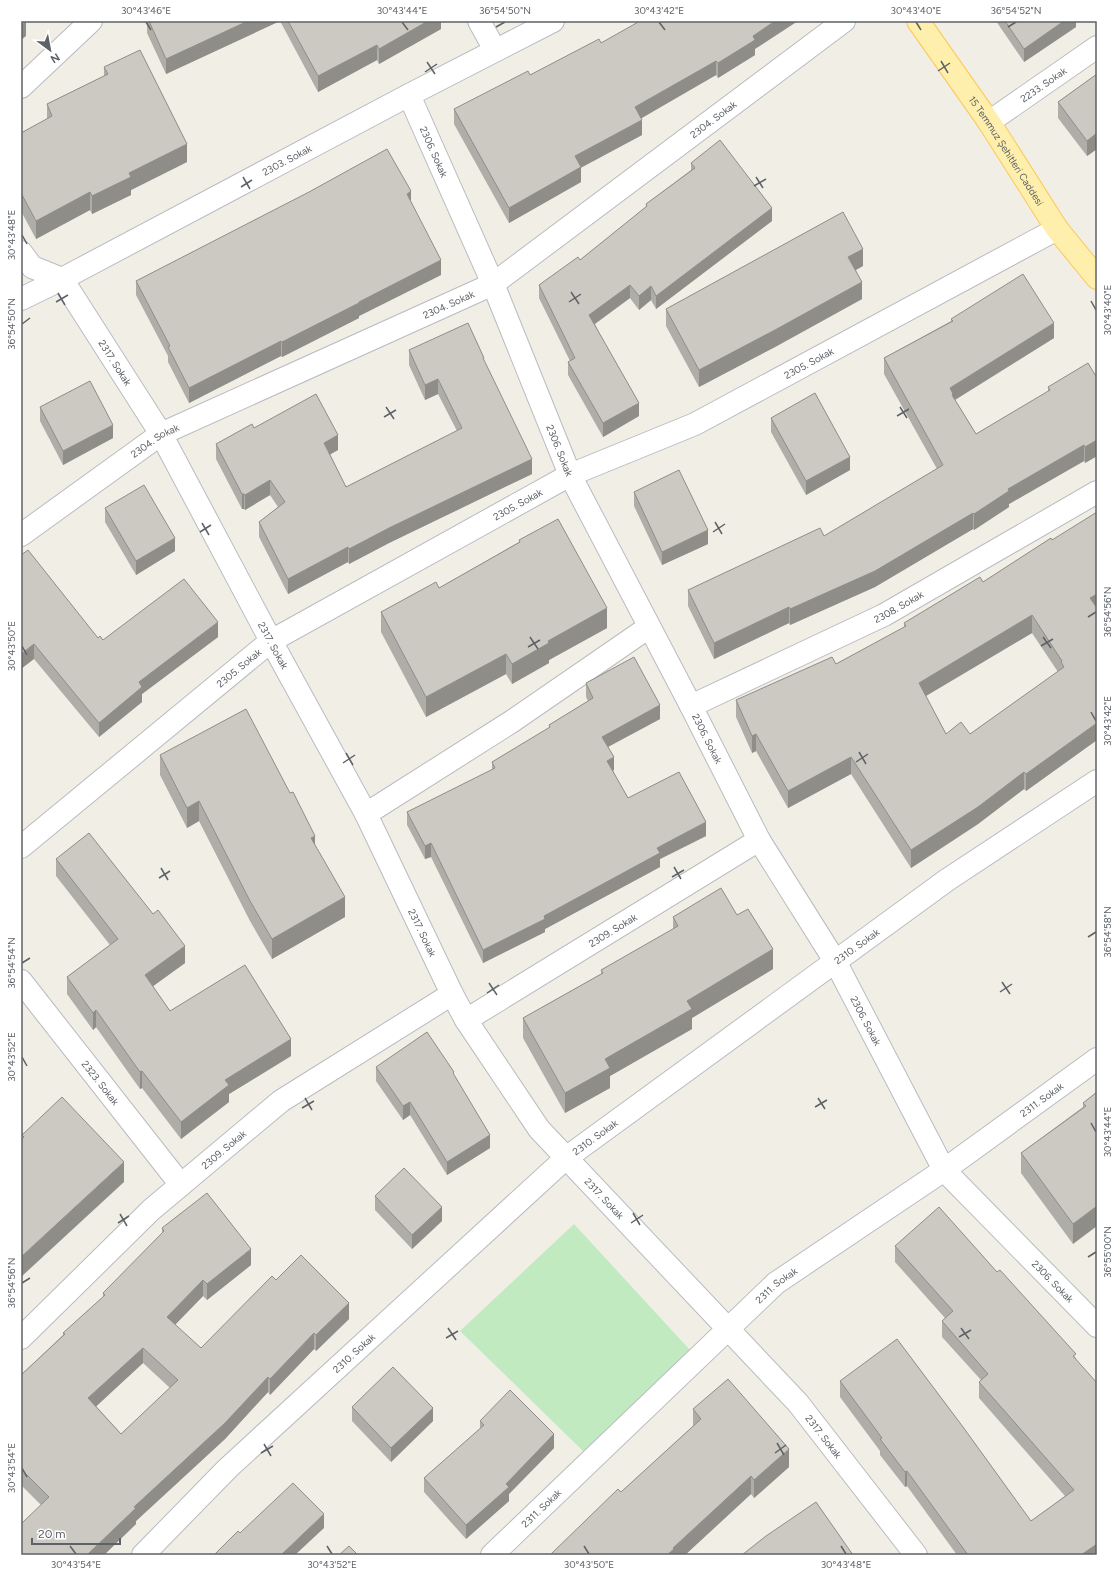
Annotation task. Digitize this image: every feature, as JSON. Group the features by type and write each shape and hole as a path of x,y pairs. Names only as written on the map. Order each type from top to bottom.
{"main road":[{"name":"15 Temmuz Şehitleri Caddesi","path":"918,21 989,122 1057,229 1097,278"}],"street":[{"path":"21,87 91,21"},
{"path":"479,21 495,50"},
{"name":"2303. Sokak","path":"21,299 62,279 409,95 553,21"},
{"name":"2304. Sokak","path":"21,535 161,434 493,284 844,21"},
{"name":"2233. Sokak","path":"989,122 1097,46"},
{"name":"2306. Sokak","path":"409,95 493,284 570,474 759,840 835,961 944,1170 1097,1326"},
{"name":"2305. Sokak","path":"21,847 271,641 570,474 695,424 1057,229"},
{"path":"21,252 32,267 62,279"},
{"name":"2317. Sokak","path":"62,279 161,434 271,641 366,814 452,994 466,1020 539,1129 798,1403 916,1555"},
{"name":"2308. Sokak","path":"691,706 884,615 1097,492"},
{"path":"366,814 510,722 649,627"},
{"name":"2310. Sokak","path":"143,1555 228,1468 566,1158 947,880 1097,781"},
{"name":"2309. Sokak","path":"466,1020 759,840"},
{"name":"2323. Sokak","path":"21,981 181,1184"},
{"name":"2309. Sokak","path":"21,1338 151,1210 281,1101 452,994"},
{"name":"2311. Sokak","path":"492,1555 776,1283 944,1170 1097,1059"}],"green space":[{"path":"574,1224 690,1350 585,1453 460,1331"}],"building":[{"path":"149,21 248,21 166,59"},
{"path":"288,21 428,21 379,49 377,45 318,76"},
{"path":"640,21 775,21 753,36 755,40 718,63 716,61 635,107 642,120 575,156 581,167 509,208 454,109 528,71 530,75 599,39 601,43"},
{"path":"1005,21 1064,21 1024,49"},
{"path":"140,50 187,144 129,173 131,177 92,196 90,192 36,221 21,193 21,133 52,116 47,104 108,74 104,67"},
{"path":"1097,74 1097,133 1087,141 1058,102"},
{"path":"720,140 772,208 656,296 651,286 639,296 630,285 589,315 639,403 603,423 568,362 575,358 539,285 578,257 580,260 647,206 646,204 695,168 691,163"},
{"path":"387,149 411,191 407,194 441,260 359,303 189,388 168,347 170,346 136,281 309,192"},
{"path":"843,212 863,249 848,257 862,282 699,370 666,309"},
{"path":"1023,274 1054,323 950,388 953,394 952,395 976,434 1050,390 1048,387 1088,363 1097,378 1097,440 1085,447 1084,445 1008,489 1009,491 974,514 973,513 875,571 790,609 789,607 714,643 688,590 820,528 824,536 943,465 884,358 953,321 951,319"},
{"path":"468,323 483,358 532,459 349,549 348,547 288,579 259,522 285,502 270,480 245,495 242,494 216,444 252,424 254,428 316,394 338,435 324,443 346,487 462,428 438,379 425,385 409,350"},
{"path":"90,381 113,425 63,451 40,407"},
{"path":"815,393 850,457 806,481 771,418"},
{"path":"679,470 708,530 662,552 634,492"},
{"path":"144,485 175,538 136,561 105,508"},
{"path":"1097,512 1097,594 1090,598 1097,608 1097,723 1026,774 1024,772 978,807 911,850 851,757 788,791 756,734 752,736 736,700 832,657 836,664 906,626 904,623 980,577 983,582 1051,538 1052,540","holes":["1032,615 1062,661 1061,662 1064,667 970,734 961,722 946,734 919,683"]},
{"path":"558,519 607,608 548,641 549,643 512,664 506,654 426,697 381,612 436,582 439,588 520,542 519,540"},
{"path":"28,550 98,638 100,636 103,640 184,579 218,622 139,682 142,687 99,723 34,644 21,654 21,555"},
{"path":"634,657 660,705 602,737 614,757 607,761 628,798 679,772 706,822 657,848 660,853 544,916 545,919 483,950 431,843 425,846 407,812 495,768 492,762 550,727 549,725 593,698 586,683"},
{"path":"246,709 290,793 293,792 315,836 311,838 345,897 272,939 250,901 199,801 187,808 160,755"},
{"path":"89,833 153,914 158,910 185,946 145,975 170,1011 245,965 291,1039 225,1080 229,1085 181,1122 142,1071 140,1072 96,1010 93,1013 67,977 118,939 56,859"},
{"path":"721,888 737,915 748,909 773,949 687,1001 692,1009 605,1059 610,1068 565,1093 523,1018 603,973 601,970 678,926 673,917"},
{"path":"427,1032 454,1072 453,1073 490,1135 447,1162 410,1102 403,1106 376,1067"},
{"path":"1097,1092 1097,1206 1073,1224 1021,1153 1086,1106 1083,1103"},
{"path":"62,1097 124,1162 21,1257 21,1140 24,1137 22,1135"},
{"path":"404,1168 442,1207 412,1235 375,1196"},
{"path":"207,1193 251,1249 207,1284 203,1280 167,1317 201,1348 272,1276 276,1280 301,1255 349,1303 316,1335 314,1333 270,1379 268,1377 225,1423 134,1507 136,1508 87,1555 21,1555 21,1524 49,1497 21,1469 21,1375 65,1334 63,1333 105,1295 103,1293 164,1231 162,1228","holes":["143,1348 178,1380 121,1434 88,1398"]},
{"path":"939,1207 997,1272 1000,1270 1076,1354 1073,1356 1097,1383 1097,1544 1081,1555 968,1555 907,1471 905,1472 880,1439 882,1438 840,1381 897,1339 1031,1521 1074,1490 979,1382 988,1374 942,1321 953,1311 895,1246"},
{"path":"393,1367 433,1408 391,1448 352,1407"},
{"path":"728,1379 789,1449 754,1480 751,1476 667,1555 550,1555 618,1489 621,1492 701,1419 693,1409"},
{"path":"510,1390 554,1434 506,1484 509,1487 466,1525 424,1478 484,1425 480,1421"},
{"path":"293,1483 324,1514 281,1555 214,1555 238,1531 240,1533"},
{"path":"816,1502 853,1555 742,1555 766,1536"},
{"path":"349,1546 358,1555 339,1555"}]}
